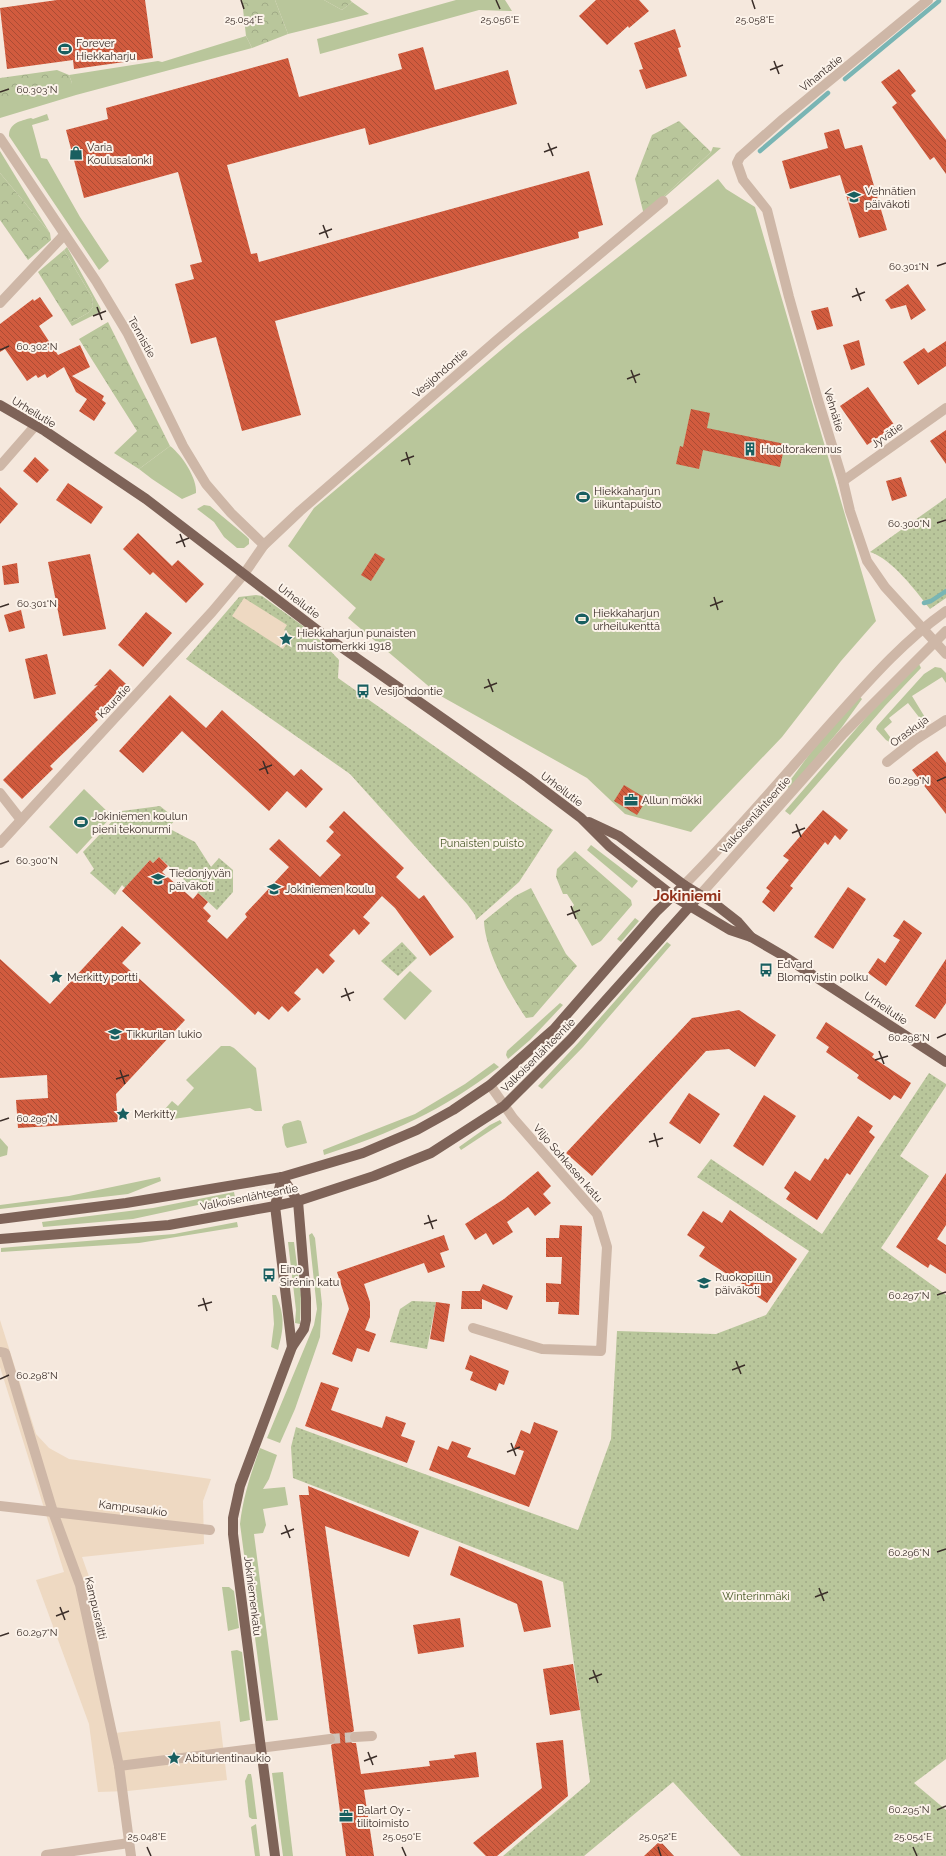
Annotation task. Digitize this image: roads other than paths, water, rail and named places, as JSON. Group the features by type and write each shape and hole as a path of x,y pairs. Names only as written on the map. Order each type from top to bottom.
{"main road":[{"name":"Urheilutie","path":"0,405 35,426 146,499 321,633 528,778 581,818 609,846 673,896 689,907 730,930 751,937 833,986 946,1062"},
{"name":"Urheilutie","path":"581,818 618,836 684,885 738,922 751,937"},
{"name":"Valkoisenlähteentie","path":"0,1218 126,1203 282,1177 363,1153 417,1130 453,1110 490,1085 554,1029 656,912 684,885"},
{"name":"Valkoisenlähteentie","path":"0,1239 169,1225 275,1206 298,1201 374,1176 424,1156 504,1106 571,1039 700,895"},
{"name":"Jokiniemenkatu","path":"274,1856 234,1541 233,1518 240,1486 292,1347 304,1329 306,1320 306,1298 298,1201 282,1177"},
{"name":"Jokiniemenkatu","path":"282,1177 275,1206 292,1347"}],"street":[{"name":"Vihantatie","path":"739,170 738,163 740,157 783,119 928,0"},
{"name":"Tennistie","path":"0,138 96,281 128,334 183,446 206,484 264,545"},
{"name":"Vehnätie","path":"739,170 743,180 767,210 791,304 843,481 850,511 867,561 885,587 934,642"},
{"name":"Vesijohdontie","path":"244,574 264,545 405,418 663,202"},
{"path":"0,303 64,235"},
{"name":"Jyvätie","path":"843,481 946,408"},
{"path":"0,466 35,426"},
{"name":"Kauratie","path":"0,843 212,612 244,574"},
{"name":"Valkoisenlähteentie","path":"684,885 712,857 859,692 922,628 946,611"},
{"name":"Valkoisenlähteentie","path":"700,895 843,734 946,631"},
{"path":"934,642 946,654"},
{"name":"Oraskuja","path":"887,762 915,740 946,720"},
{"path":"0,793 21,820"},
{"name":"Viljo Sohkasen katu","path":"473,1328 542,1349 601,1351 607,1247 597,1214 504,1106 490,1085"},
{"name":"Kampusraitti","path":"0,1352 4,1353 53,1512 80,1585 119,1766 131,1856"},
{"name":"Kampusaukio","path":"0,1506 210,1530"},
{"path":"355,1737 372,1736"},
{"path":"119,1766 330,1739"},
{"path":"46,1855 129,1843"}],"waterway":[{"path":"845,79 939,1"},
{"path":"760,151 828,93"},
{"path":"924,603 931,601 946,591"}],"tunnel":[{"path":"330,1739 355,1737"}],"place":[{"name":"Forever Hiekkaharju","path":"65,49"},
{"name":"Varia Koulusalonki","path":"76,153"},
{"name":"Vehnätien päiväkoti","path":"854,197"},
{"name":"Huoltorakennus","path":"750,449"},
{"name":"Hiekkaharjun liikuntapuisto","path":"583,497"},
{"name":"Hiekkaharjun urheilukenttä","path":"582,619"},
{"name":"Hiekkaharjun punaisten muistomerkki 1918","path":"286,639"},
{"name":"Vesijohdontie","path":"363,691"},
{"name":"Allun mökki","path":"631,800"},
{"name":"Jokiniemen koulun pieni tekonurmi","path":"81,822"},
{"name":"Tiedonjyvän päiväkoti","path":"158,879"},
{"name":"Jokiniemen koulu","path":"274,889"},
{"name":"Edvard Blomqvistin polku","path":"766,970"},
{"name":"Merkitty portti","path":"56,977"},
{"name":"Tikkurilan lukio","path":"115,1034"},
{"name":"Merkitty","path":"123,1114"},
{"name":"Eino Sirénin katu","path":"269,1275"},
{"name":"Ruokopillin päiväkoti","path":"704,1283"},
{"name":"Abiturientinaukio","path":"174,1758"},
{"name":"Balart Oy - tilitoimisto","path":"346,1816"}],"district":[{"name":"Jokiniemi","path":"687,896"}],"park label":[{"name":"Punaisten puisto","path":"482,843"},
{"name":"Winterinmäki","path":"756,1596"}]}
